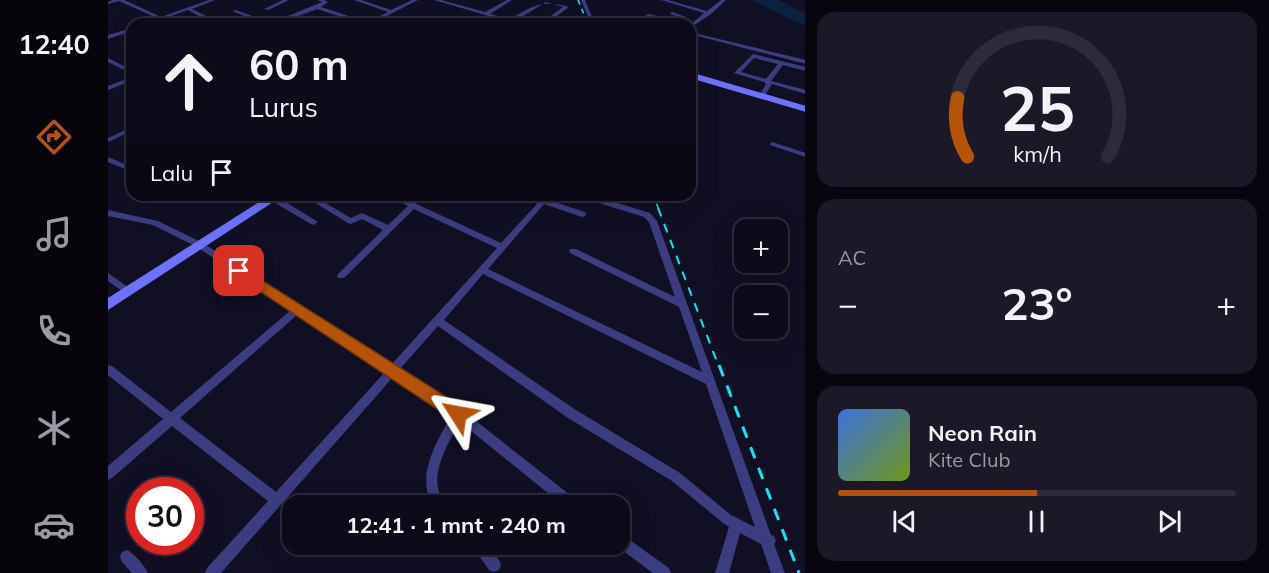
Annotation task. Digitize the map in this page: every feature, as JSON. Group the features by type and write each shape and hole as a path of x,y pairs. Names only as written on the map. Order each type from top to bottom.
{"main road":[{"path":"696,77 805,109"},
{"path":"108,305 270,201"}],"street":[{"path":"108,3 119,0 163,18 213,0"},
{"path":"266,9 287,0"},
{"path":"290,18 326,3 320,0"},
{"path":"356,0 393,12"},
{"path":"380,18 416,0"},
{"path":"436,0 501,18"},
{"path":"456,6 466,0"},
{"path":"486,14 510,0"},
{"path":"521,18 545,0 567,7 551,18"},
{"path":"583,0 590,18"},
{"path":"663,0 709,12"},
{"path":"696,22 723,0"},
{"path":"317,7 349,18"},
{"path":"189,9 206,18"},
{"path":"234,11 254,18"},
{"path":"672,13 684,17 682,18"},
{"path":"643,18 650,15 659,18"},
{"path":"536,17 540,18"},
{"path":"108,37 126,31"},
{"path":"696,34 805,62"},
{"path":"805,69 753,56 737,73 805,92"},
{"path":"108,60 126,69"},
{"path":"762,96 785,64"},
{"path":"108,88 126,81"},
{"path":"108,140 126,132"},
{"path":"772,144 805,155"},
{"path":"108,159 126,167"},
{"path":"282,201 314,222"},
{"path":"316,201 351,221 362,216 388,229"},
{"path":"404,201 503,247"},
{"path":"212,573 539,206 538,201"},
{"path":"551,201 582,213"},
{"path":"602,201 651,217 778,573"},
{"path":"340,276 413,205"},
{"path":"108,213 155,223 200,244 458,414 561,495"},
{"path":"573,251 681,304"},
{"path":"482,270 709,381"},
{"path":"108,276 129,292"},
{"path":"108,474 297,310"},
{"path":"437,320 572,414 676,477 736,525 768,541"},
{"path":"108,369 174,418 276,500"},
{"path":"435,495 433,492 435,456 458,414"},
{"path":"722,573 736,525"},
{"path":"630,548 664,573"},
{"path":"486,555 494,566"},
{"path":"127,557 141,573"}],"water":[{"path":"751,0 778,0 805,13 805,26"}],"railway":[{"path":"578,0 586,18"},
{"path":"655,201 659,210"},
{"path":"658,208 719,367"},
{"path":"719,365 799,573"}],"route":[{"path":"239,271 458,414"}]}
